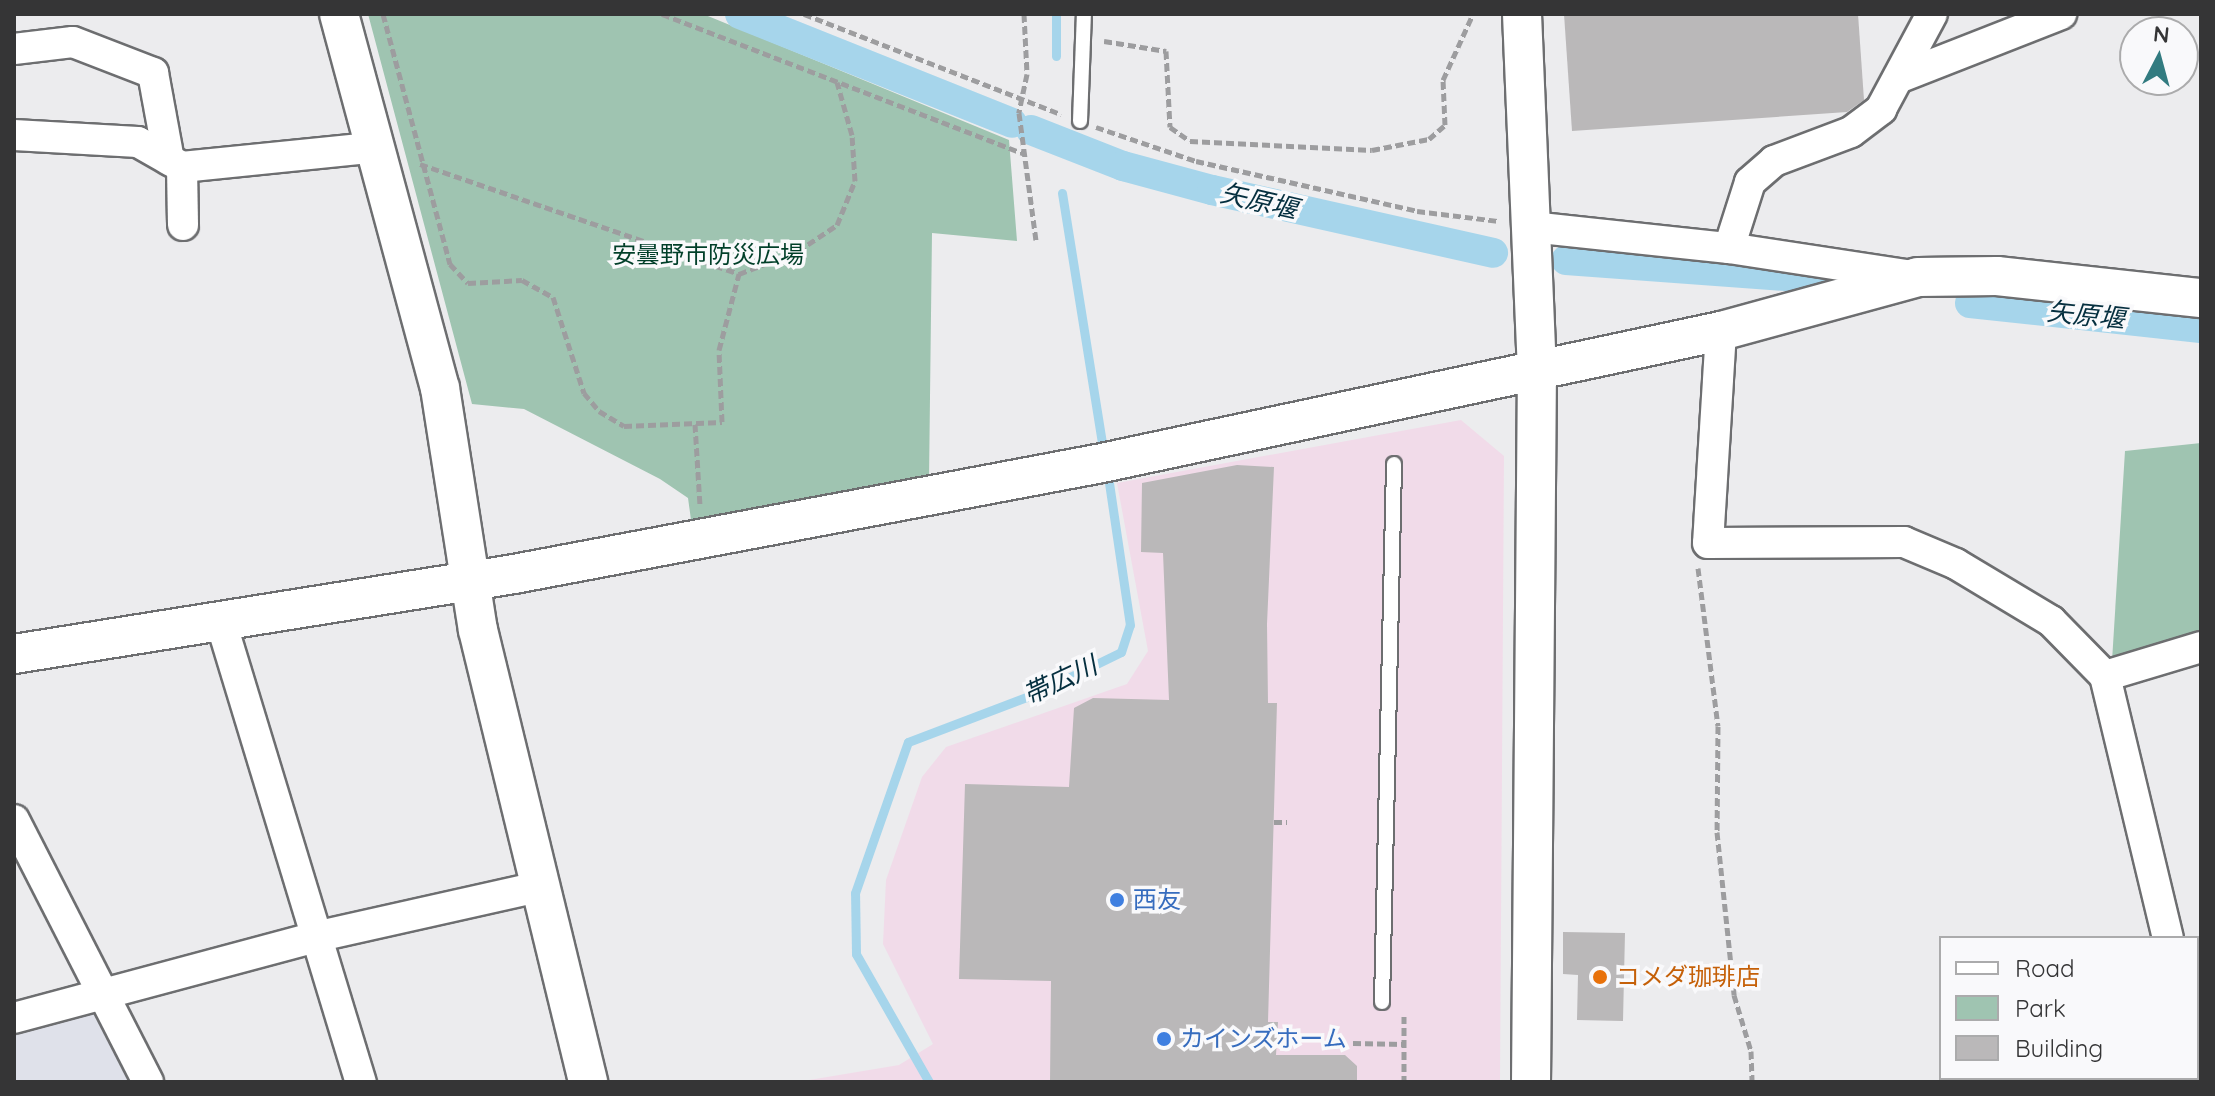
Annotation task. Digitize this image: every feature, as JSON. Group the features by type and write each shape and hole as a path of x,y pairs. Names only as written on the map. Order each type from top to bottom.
{"street":[{"path":"339,14 378,147 440,388 472,581 539,887 588,1082"},
{"path":"1522,14 1537,368 1531,1082"},
{"path":"1729,248 1750,182 1774,161 1851,132 1881,109 1903,76 1932,14"},
{"path":"1903,76 2061,14"},
{"path":"14,49 73,42 153,73 176,163 183,225"},
{"path":"14,135 138,142 176,163 378,147"},
{"path":"1531,227 1729,248 1918,277 1997,276 2201,298"},
{"path":"14,654 472,581 1102,463 1721,331 1842,301 1918,277"},
{"path":"1721,331 1708,543 1904,542 1956,564 2051,621 2105,676 2168,936"},
{"path":"221,622 361,1082"},
{"path":"2105,676 2201,647"},
{"path":"15,825 105,992 148,1082"},
{"path":"14,1018 319,936 539,887"}],"lane":[{"path":"1080,121 1084,14"},
{"path":"1382,1002 1394,464"}],"path":[{"path":"383,14 450,264 468,283 522,280 553,297 584,393 599,411 624,426 722,422 719,350 739,274"},
{"path":"662,14 1025,154"},
{"path":"804,14 1022,100 1196,161 1417,211 1531,227"},
{"path":"1024,14 1022,100 1036,240"},
{"path":"1084,38 1166,51 1170,127 1190,141 1372,150 1429,139 1445,125 1443,80 1473,14"},
{"path":"413,163 739,274 798,251 837,225 855,181 852,135 837,82"},
{"path":"695,424 701,515"},
{"path":"1708,543 1697,557 1718,726 1717,832 1734,995 1751,1051 1752,1082"},
{"path":"1274,822 1287,822"},
{"path":"1404,1016 1404,1082"},
{"path":"1353,1043 1404,1044"}],"shaded area":[{"path":"1461,420 1504,456 1500,1082 797,1082 899,1065 933,1044 883,944 886,880 922,777 946,747 1127,684 1148,651 1117,483"},
{"path":"94,1003 132,1082 14,1082 14,1024"}],"green space":[{"name":"安曇野市防災広場","path":"368,14 703,14 1009,140 1017,241 932,233 929,480 692,527 688,498 660,479 524,409 472,404"},
{"path":"2201,443 2201,636 2112,661 2125,451"}],"building":[{"path":"1564,14 1858,14 1864,100 1847,112 1572,131"},
{"name":"西友","path":"1237,465 1274,467 1267,624 1268,703 1277,703 1268,1022 1278,1022 1276,1055 1345,1055 1357,1066 1357,1082 1050,1082 1051,981 959,979 965,784 1069,787 1074,708 1093,698 1169,700 1163,553 1141,552 1142,483"},
{"path":"1563,932 1625,933 1623,1021 1577,1020 1578,975 1563,974"}],"waterway":[{"name":"矢原堰","path":"740,14 1012,123"},
{"name":"帯広川","path":"1056,14 1056,56"},
{"name":"矢原堰","path":"1031,130 1123,166 1212,190 1493,253"},
{"name":"帯広川","path":"1062,193 1104,455"},
{"name":"矢原堰","path":"1566,260 1811,278"},
{"name":"矢原堰","path":"1970,303 2201,328"},
{"name":"帯広川","path":"929,1082 856,954 855,893 908,742 1037,693 1121,652 1130,625 1107,469"}],"place":[{"name":"西友","path":"1117,900"},
{"name":"コメダ珈琲店","path":"1600,977"},
{"name":"カインズホーム","path":"1164,1039"}]}
